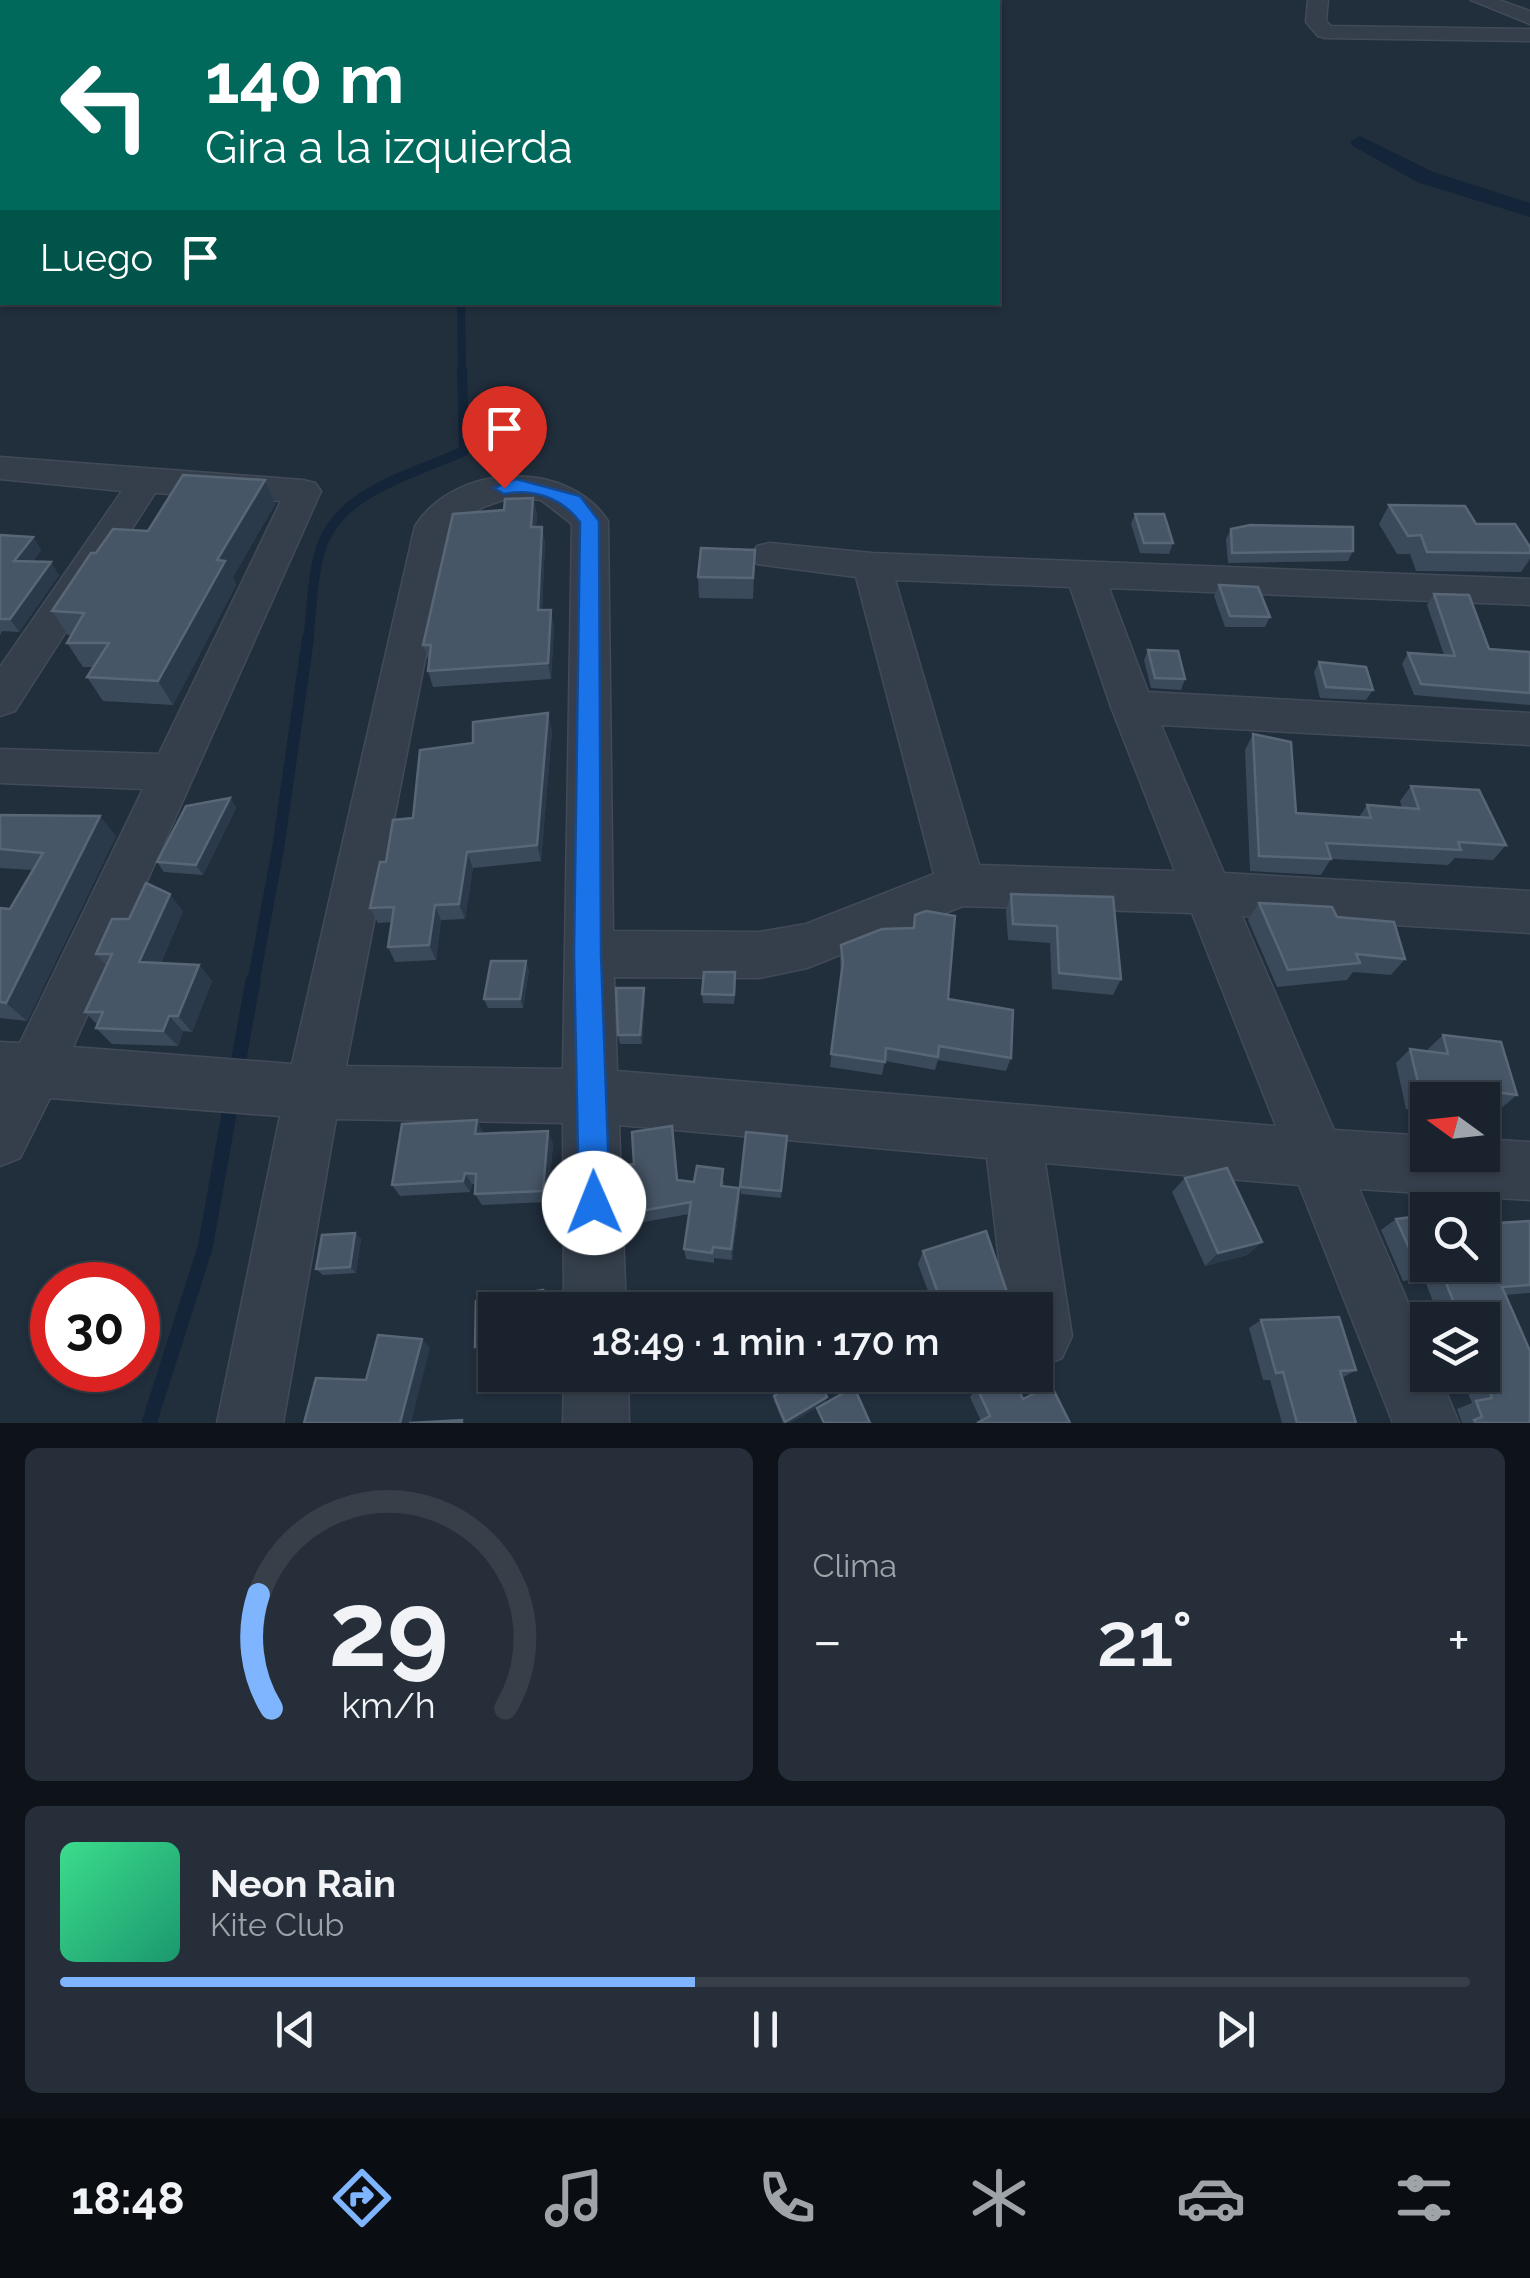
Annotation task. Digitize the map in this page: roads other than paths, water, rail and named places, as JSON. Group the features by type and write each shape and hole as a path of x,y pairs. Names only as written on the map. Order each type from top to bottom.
{"street":[{"path":"1318,0 1316,22 1325,32 1530,34"},
{"path":"1481,0 1530,18"},
{"path":"1503,8 1530,4"},
{"path":"0,468 303,491 171,772 18,1069 0,1138"},
{"path":"0,700 145,482"},
{"path":"250,1423 313,1092 433,526 454,506 480,492 516,485 574,500 590,521 588,954 595,1292"},
{"path":"770,555 872,566 1530,592"},
{"path":"872,566 962,885"},
{"path":"1085,575 1132,706 1426,1423"},
{"path":"1132,706 1530,729"},
{"path":"0,766 171,772"},
{"path":"588,954 759,955 808,946 962,885 1209,893 1530,912"},
{"path":"18,1069 313,1092 593,1096 1318,1158 1530,1171"},
{"path":"1012,1130 1034,1292"},
{"path":"596,1392 596,1423"}],"waterway":[{"path":"1360,142 1425,177 1530,210"},
{"path":"461,305 462,373"},
{"path":"308,641 321,548 344,512 381,486 464,451 462,370"},
{"path":"253,984 278,849 308,638"},
{"path":"236,1075 253,981"},
{"path":"149,1423 205,1248 232,1098"}]}
